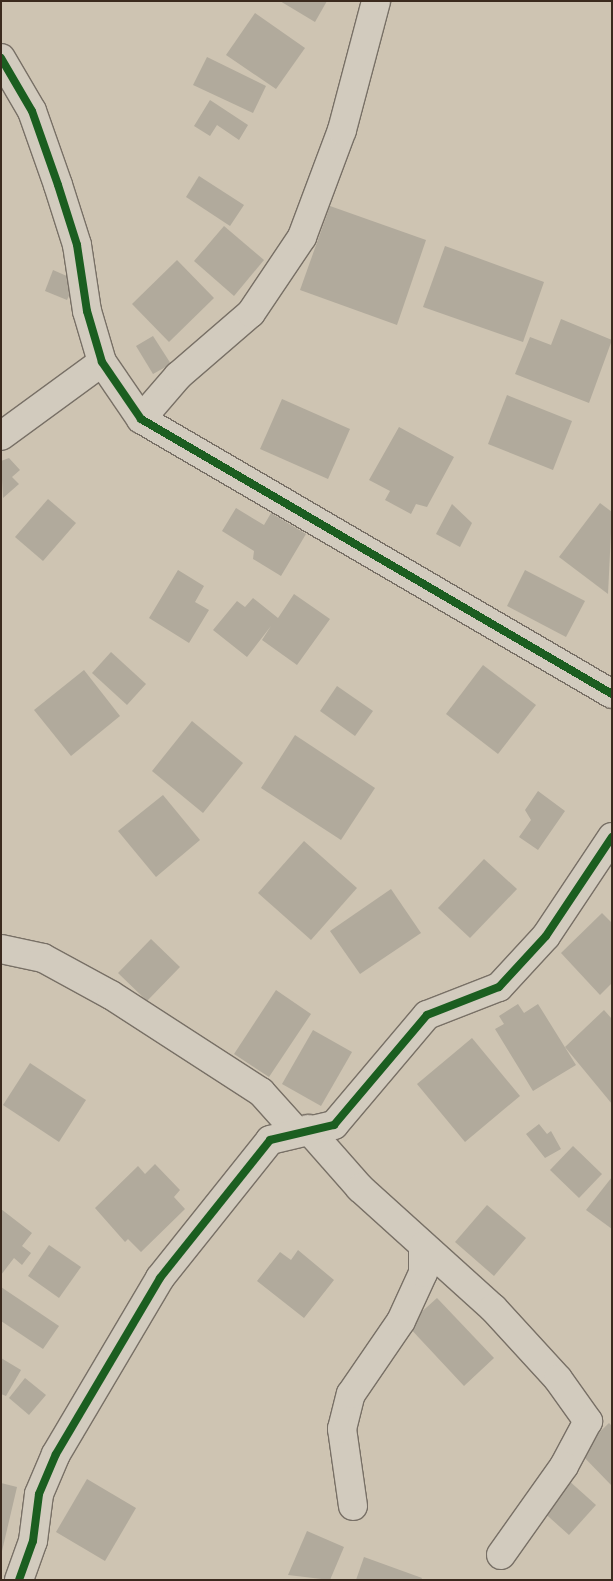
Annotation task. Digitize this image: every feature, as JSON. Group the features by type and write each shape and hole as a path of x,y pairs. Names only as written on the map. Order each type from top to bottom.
{"street":[{"path":"141,419 178,376 251,313 302,237 342,130 376,1"},
{"path":"1,58 32,111 58,185 77,246 87,311 102,362 141,419 612,694"},
{"path":"1,436 102,362"},
{"path":"19,1580 33,1541 39,1494 56,1454 160,1278 270,1140 302,1130 334,1125 426,1015 499,987 546,936 612,837"},
{"path":"1,949 43,958 111,995 261,1092 360,1188 493,1308 558,1379 588,1421 564,1466 501,1555"},
{"path":"353,1506 342,1429 351,1394 401,1321 423,1274 424,1246"}],"building":[{"path":"280,1 327,1 315,22"},
{"path":"255,13 305,48 276,89 226,55"},
{"path":"207,57 266,86 253,113 193,85"},
{"path":"210,100 248,125 239,140 217,125 210,136 194,126"},
{"path":"199,176 244,205 230,226 186,197"},
{"path":"330,206 426,240 397,325 300,290"},
{"path":"224,226 264,260 234,296 194,261"},
{"path":"445,246 544,282 523,342 423,307"},
{"path":"177,260 214,298 169,342 132,304"},
{"path":"53,270 76,280 67,300 45,291"},
{"path":"561,319 612,340 589,403 515,374 530,337 551,345"},
{"path":"153,336 171,364 153,374 136,346"},
{"path":"507,395 572,421 553,470 488,444"},
{"path":"282,399 350,429 328,479 260,449"},
{"path":"399,427 454,457 427,507 416,504 411,514 385,500 390,491 369,480"},
{"path":"9,458 20,470 12,477 19,484 3,498 1,461"},
{"path":"48,499 76,523 43,561 15,537"},
{"path":"600,503 612,512 608,594 559,557"},
{"path":"452,504 472,523 460,547 436,534"},
{"path":"236,508 264,525 271,513 306,534 281,576 253,559 254,551 222,531"},
{"path":"178,570 204,586 195,602 209,610 189,643 149,618"},
{"path":"525,570 585,601 566,637 507,606"},
{"path":"294,594 330,619 297,665 262,640 271,626 247,657 213,630 237,601 245,607 253,598 278,618"},
{"path":"111,652 146,684 127,705 92,673"},
{"path":"483,665 536,705 498,754 446,714"},
{"path":"84,670 120,716 71,756 34,710"},
{"path":"337,686 373,711 355,736 320,711"},
{"path":"192,721 243,763 203,813 152,771"},
{"path":"295,735 375,788 341,840 261,788"},
{"path":"538,791 565,811 538,850 519,837 531,820 525,810"},
{"path":"163,795 200,840 156,877 118,831"},
{"path":"304,841 357,888 311,940 258,893"},
{"path":"484,859 517,889 470,938 438,908"},
{"path":"391,889 421,933 360,974 330,931"},
{"path":"602,913 612,923 612,983 600,995 561,953"},
{"path":"151,939 180,967 147,1001 118,973"},
{"path":"276,990 311,1014 269,1077 234,1054"},
{"path":"518,1004 524,1013 538,1004 576,1065 533,1091 495,1029 504,1024 499,1016"},
{"path":"604,1010 612,1019 612,1104 565,1047"},
{"path":"313,1030 352,1052 321,1106 282,1084"},
{"path":"472,1038 520,1096 465,1142 417,1084"},
{"path":"30,1063 86,1100 59,1142 3,1105"},
{"path":"539,1124 547,1134 551,1131 561,1149 545,1158 526,1134"},
{"path":"573,1146 602,1174 579,1198 550,1170"},
{"path":"155,1164 180,1190 174,1197 185,1209 141,1252 128,1239 125,1242 95,1208 138,1166 145,1174"},
{"path":"612,1177 612,1229 586,1210"},
{"path":"487,1205 526,1238 494,1276 455,1242"},
{"path":"1,1209 32,1233 22,1246 31,1253 22,1265 14,1258 1,1275"},
{"path":"49,1245 81,1267 59,1298 28,1276"},
{"path":"298,1250 334,1280 304,1318 257,1281 280,1252 291,1260"},
{"path":"1,1287 59,1326 43,1349 1,1321"},
{"path":"437,1298 494,1358 464,1386 407,1325"},
{"path":"1,1358 21,1370 6,1396 1,1394"},
{"path":"25,1378 46,1395 29,1415 9,1398"},
{"path":"609,1423 612,1426 612,1486 579,1452"},
{"path":"87,1479 136,1508 105,1561 56,1532"},
{"path":"567,1479 596,1505 569,1535 540,1509"},
{"path":"1,1483 17,1487 2,1551 1,1550"},
{"path":"307,1531 344,1547 330,1580 288,1575"},
{"path":"364,1557 422,1578 421,1580 356,1580"}],"cycle path":[{"path":"1,58 32,111 58,185 77,245 87,311 102,362 141,419 612,694"},
{"path":"19,1580 33,1541 39,1494 56,1454 160,1278 270,1140 334,1125 427,1015 499,987 546,936 612,837"}]}
